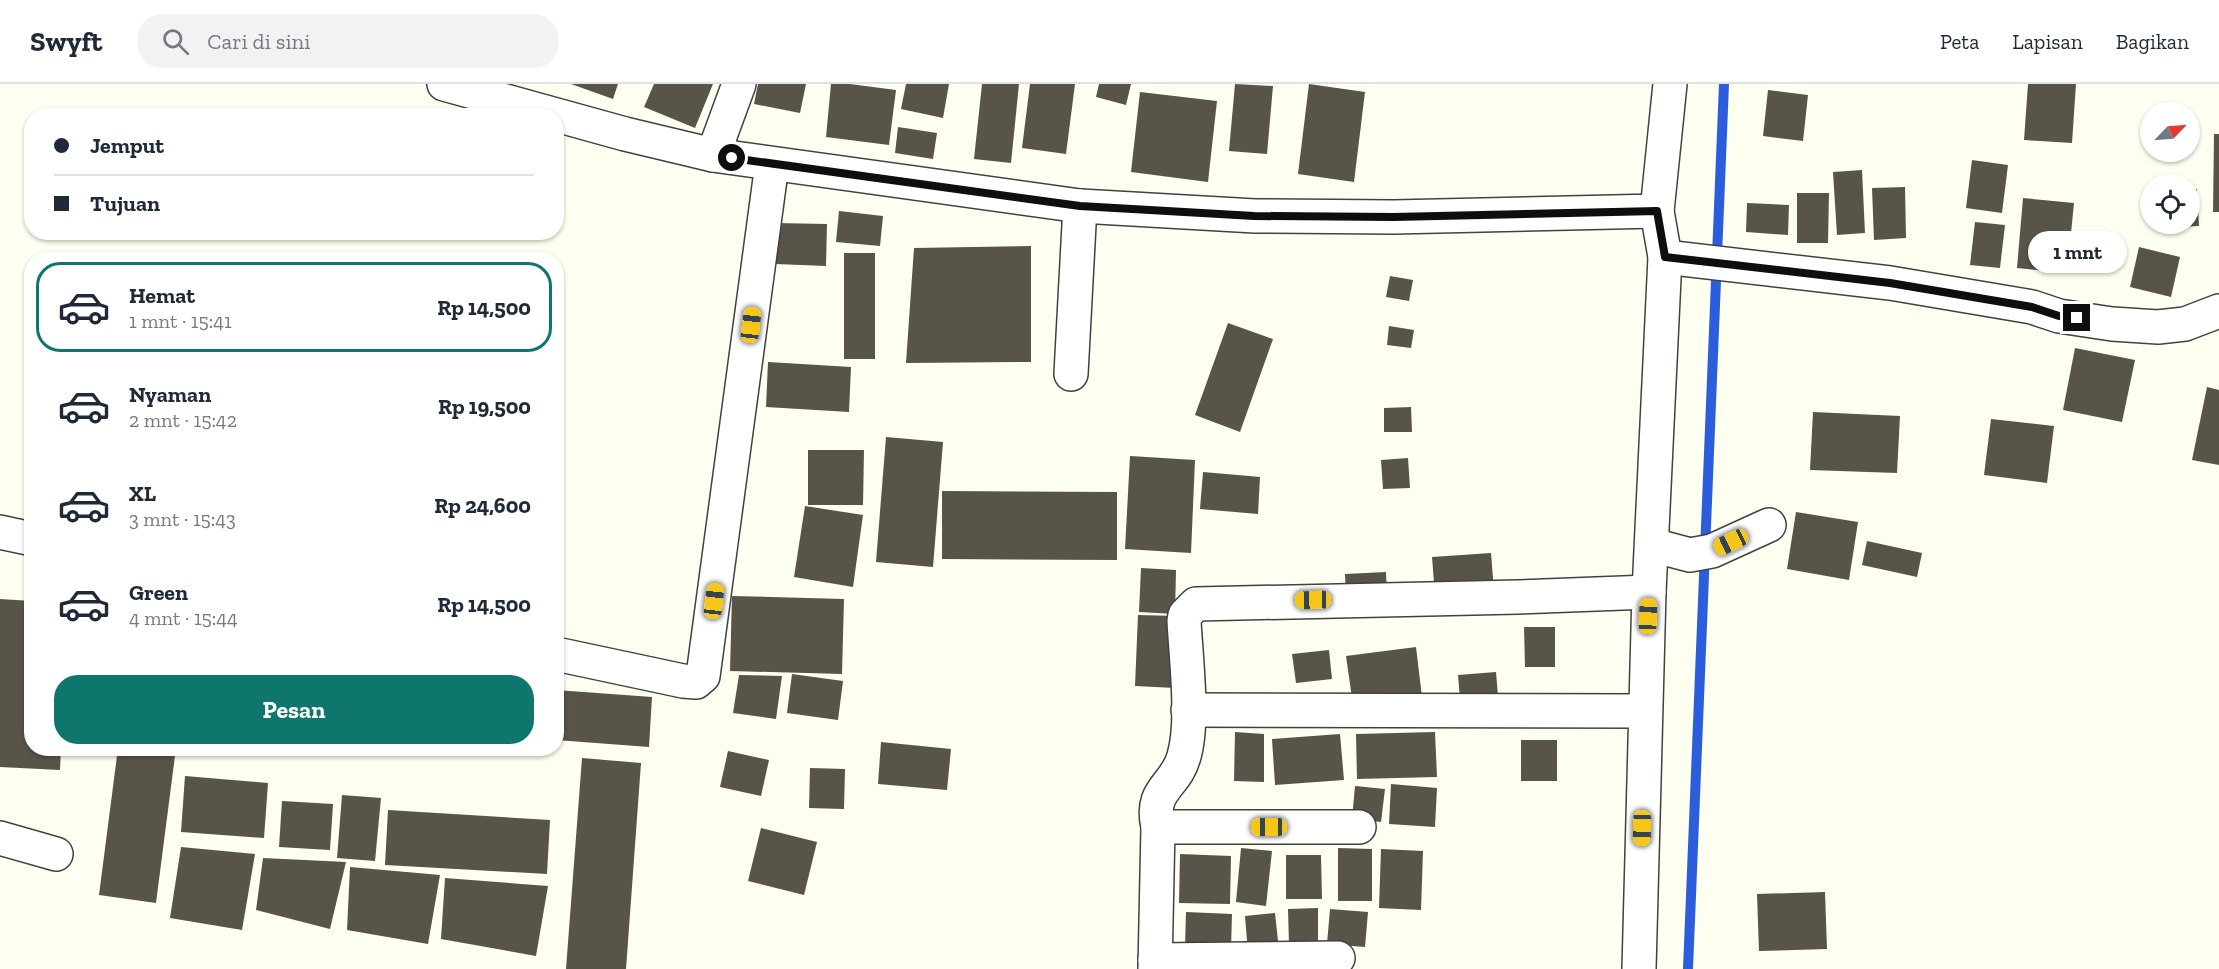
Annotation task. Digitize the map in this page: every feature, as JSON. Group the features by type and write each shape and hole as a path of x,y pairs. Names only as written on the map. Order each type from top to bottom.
{"street":[{"path":"444,84 531,108"},
{"path":"713,155 739,84"},
{"path":"1639,969 1649,592 1672,258 1657,211 1670,84"},
{"path":"564,117 713,155 1080,206 1266,216 1394,217 1657,211"},
{"path":"564,656 683,681 696,682 704,676 772,164"},
{"path":"1071,374 1080,206"},
{"path":"1672,258 1890,283 2032,307 2059,316 2112,324 2158,327 2185,324 2219,311"},
{"path":"1652,545 1701,553 1769,525"},
{"path":"0,532 24,537"},
{"path":"1338,958 1155,965 1158,827 1155,814 1158,798 1180,768 1184,756 1188,711 1185,615 1199,602 1518,597 1649,592"},
{"path":"1188,711 1645,711"},
{"path":"1158,827 1359,827"},
{"path":"0,838 56,854"}],"building":[{"path":"571,84 618,84 613,99"},
{"path":"654,84 713,84 695,128 644,107"},
{"path":"758,84 806,84 800,113 754,104"},
{"path":"831,84 896,90 889,145 826,137"},
{"path":"906,84 949,84 943,118 901,109"},
{"path":"982,84 1019,84 1011,163 974,159"},
{"path":"1030,84 1075,84 1066,154 1022,148"},
{"path":"1099,84 1131,84 1126,105 1096,97"},
{"path":"1235,84 1273,86 1267,154 1229,151"},
{"path":"1309,84 1365,92 1354,182 1298,174"},
{"path":"2028,84 2076,84 2072,143 2024,140"},
{"path":"1768,90 1808,95 1803,141 1763,136"},
{"path":"1140,92 1217,101 1208,182 1131,172"},
{"path":"898,127 937,133 933,159 895,153"},
{"path":"2214,134 2219,134 2219,212 2213,212"},
{"path":"1972,160 2008,165 2002,213 1966,208"},
{"path":"1862,170 1865,233 1837,235 1833,172"},
{"path":"1905,187 1906,238 1874,240 1872,188"},
{"path":"1797,193 1829,193 1828,243 1797,243"},
{"path":"2023,198 2074,203 2067,273 2017,268"},
{"path":"1747,203 1789,205 1788,235 1746,232"},
{"path":"839,211 883,216 880,246 836,242"},
{"path":"1975,222 2005,225 2000,268 1970,265"},
{"path":"776,223 827,224 826,266 775,264"},
{"path":"1031,246 1031,362 906,363 914,248"},
{"path":"2139,247 2180,257 2171,297 2130,287"},
{"path":"844,253 875,253 875,359 844,359"},
{"path":"1390,276 1413,280 1409,301 1386,297"},
{"path":"1228,323 1273,339 1240,432 1195,415"},
{"path":"1389,326 1414,330 1411,348 1387,345"},
{"path":"2075,348 2135,360 2122,422 2063,410"},
{"path":"768,362 851,367 849,412 766,407"},
{"path":"2207,387 2219,390 2219,465 2192,460"},
{"path":"1411,407 1412,432 1384,432 1384,408"},
{"path":"1813,412 1900,416 1897,473 1810,470"},
{"path":"1991,419 2054,426 2047,483 1984,475"},
{"path":"886,437 943,442 933,567 876,562"},
{"path":"808,450 864,450 863,505 808,505"},
{"path":"1130,456 1195,460 1191,553 1125,549"},
{"path":"1408,458 1410,488 1383,489 1381,460"},
{"path":"1203,472 1260,477 1258,514 1200,509"},
{"path":"942,491 1117,492 1117,560 942,559"},
{"path":"805,506 863,515 853,587 794,577"},
{"path":"1796,512 1858,522 1849,580 1787,569"},
{"path":"1867,541 1922,553 1917,577 1862,565"},
{"path":"1491,553 1494,591 1435,595 1432,557"},
{"path":"1141,568 1176,570 1175,614 1139,612"},
{"path":"1386,572 1387,594 1346,596 1345,574"},
{"path":"732,596 844,599 842,674 730,671"},
{"path":"0,599 24,600 24,756 61,756 60,770 0,767"},
{"path":"1138,615 1178,616 1175,688 1135,686"},
{"path":"1524,627 1555,627 1555,667 1525,667"},
{"path":"1416,647 1422,697 1353,705 1346,656"},
{"path":"1329,650 1332,679 1296,683 1292,654"},
{"path":"1496,672 1499,708 1461,711 1458,675"},
{"path":"792,674 843,681 838,720 787,713"},
{"path":"739,675 782,676 776,719 733,713"},
{"path":"564,691 652,697 649,747 564,741"},
{"path":"1235,732 1264,734 1264,782 1234,781"},
{"path":"1435,732 1437,777 1357,779 1356,734"},
{"path":"1340,734 1344,780 1275,785 1272,739"},
{"path":"1521,740 1557,740 1557,781 1521,781"},
{"path":"881,742 951,749 947,790 878,784"},
{"path":"728,751 769,760 761,796 720,787"},
{"path":"117,756 175,756 156,903 99,895"},
{"path":"582,758 641,763 626,969 566,969"},
{"path":"810,768 845,769 844,809 809,808"},
{"path":"185,776 268,783 264,838 181,832"},
{"path":"1391,784 1437,788 1435,827 1389,824"},
{"path":"1355,786 1385,789 1381,822 1352,819"},
{"path":"342,795 381,798 375,861 337,858"},
{"path":"282,801 333,804 330,850 279,847"},
{"path":"388,810 550,820 547,874 385,865"},
{"path":"761,828 817,842 804,895 748,881"},
{"path":"181,847 255,854 242,930 170,918"},
{"path":"1241,848 1272,851 1266,906 1236,902"},
{"path":"1338,848 1372,849 1372,901 1338,901"},
{"path":"1381,849 1423,851 1421,910 1379,908"},
{"path":"1180,854 1231,856 1230,904 1179,903"},
{"path":"1286,855 1321,855 1322,899 1286,899"},
{"path":"263,858 346,862 330,929 256,910"},
{"path":"350,867 440,875 428,944 347,930"},
{"path":"445,878 548,886 536,956 441,939"},
{"path":"1825,892 1827,949 1759,951 1757,894"},
{"path":"1318,908 1318,944 1289,945 1288,909"},
{"path":"1330,909 1368,912 1365,947 1327,944"},
{"path":"1186,912 1232,914 1231,949 1185,948"},
{"path":"1275,913 1279,950 1248,953 1245,916"}],"waterway":[{"path":"1688,969 1724,84"}],"route":[{"path":"732,158 1080,206 1254,216 1394,217 1657,211 1665,257 1890,283 2032,307 2059,316 2077,318"}]}
